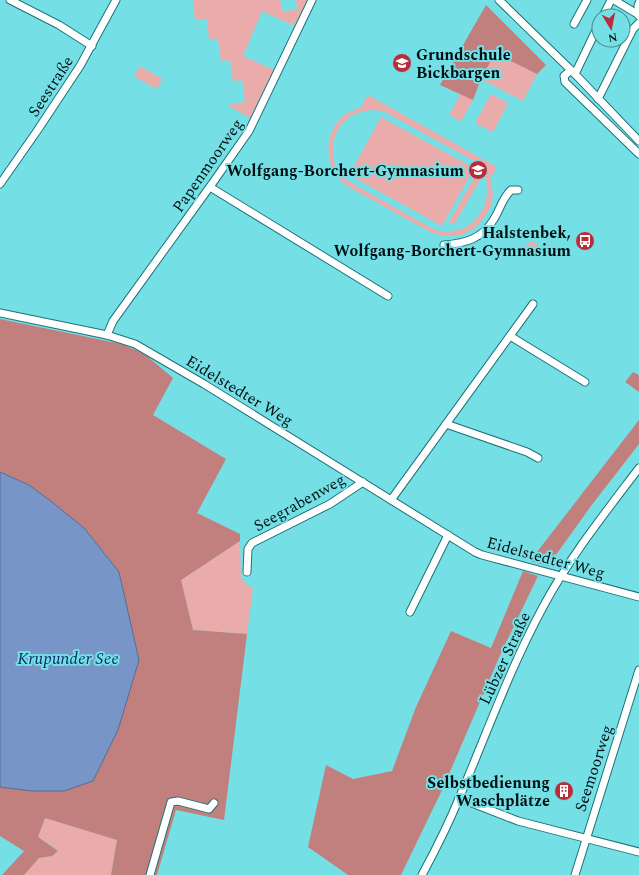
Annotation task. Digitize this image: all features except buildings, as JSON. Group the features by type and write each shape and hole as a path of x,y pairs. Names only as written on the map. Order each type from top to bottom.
{"street":[{"path":"10,0 59,25 92,46"},
{"name":"Seestraße","path":"0,184 37,131 92,46 116,0"},
{"name":"Papenmoorweg","path":"106,335 117,315 210,187 251,126 312,0"},
{"path":"499,0 573,72 639,141"},
{"path":"574,24 587,0"},
{"path":"614,0 639,16"},
{"path":"639,3 639,16"},
{"path":"598,99 633,29 639,23"},
{"path":"591,39 573,72 564,76 565,82 639,154"},
{"path":"210,187 388,296"},
{"path":"444,245 468,242 482,233 494,219 505,196 511,190 518,190"},
{"path":"391,500 533,304"},
{"name":"Eidelstedter Weg","path":"0,313 127,340 145,349 482,555 562,575 639,597"},
{"path":"510,336 586,382"},
{"path":"446,424 526,452 538,458"},
{"name":"Lübzer Straße","path":"422,875 460,798 494,713 528,636 543,607 562,575 591,532 639,468"},
{"name":"Seegrabenweg","path":"247,572 248,549 252,543 330,504 363,482"},
{"path":"410,612 448,535"},
{"name":"Seemoorweg","path":"575,875 639,670"},
{"path":"460,798 518,822 639,852"},
{"path":"150,875 171,802 178,801 209,808 214,804"}],"shaded area":[{"path":"193,0 280,0 283,12 297,9 296,0 307,0 297,21 291,20 296,23 294,26 262,11 243,56 274,70 250,118 229,106 229,104 245,102 242,80 233,81 230,60 221,61 218,40 209,40 207,19 195,20"},
{"path":"486,5 546,65 537,74 495,53 481,79 473,100 440,85"},
{"path":"495,52 537,74 523,101 481,79"},
{"path":"140,66 163,79 156,89 134,76"},
{"path":"461,93 473,100 461,121 449,115"},
{"path":"491,94 508,103 493,132 475,123"},
{"path":"368,95 497,167 490,179 493,194 491,206 484,218 475,228 461,235 445,236 432,233 347,186 338,178 329,159 328,150 331,133 340,119 347,113 360,107","holes":["371,110 383,111 474,161 482,170 487,182 486,201 478,217 471,224 451,232 433,229 350,182 340,173 336,165 333,150 333,143 338,129 348,118 353,115"]},
{"path":"381,117 474,168 442,226 349,175"},
{"path":"477,172 483,175 454,225 449,222"},
{"path":"531,241 537,244 541,254 532,257 523,253 523,249"},
{"path":"0,319 122,344 147,356 173,378 153,415 226,459 197,513 240,534 240,541 181,580 193,630 247,634 224,820 176,810 157,875 111,875 117,840 45,818 38,837 58,851 52,856 39,858 24,875 2,875 24,851 0,836 0,787 32,791 64,791 130,689 139,660 119,572 84,528 29,485 0,472"},
{"path":"633,372 639,375 639,392 625,382"},
{"path":"639,420 639,444 591,506 548,566 530,561"},
{"path":"240,541 241,579 253,589 247,634 193,630 181,580"},
{"path":"523,571 538,576 501,653 443,788 401,875 348,875 308,847 326,765 353,779 392,771 416,707 451,631 491,648"},
{"path":"45,818 117,840 111,875 24,875 39,858 52,856 58,850 38,837"}],"water":[{"name":"Krupunder See","path":"0,472 29,485 84,528 119,572 139,660 118,730 93,781 64,791 32,791 0,787"}],"place":[{"name":"Grundschule Bickbargen","path":"402,63"},
{"name":"Wolfgang-Borchert-Gymnasium","path":"478,170"},
{"name":"Halstenbek, Wolfgang-Borchert-Gymnasium","path":"585,241"},
{"name":"Selbstbedienung Waschplätze","path":"564,791"}]}
